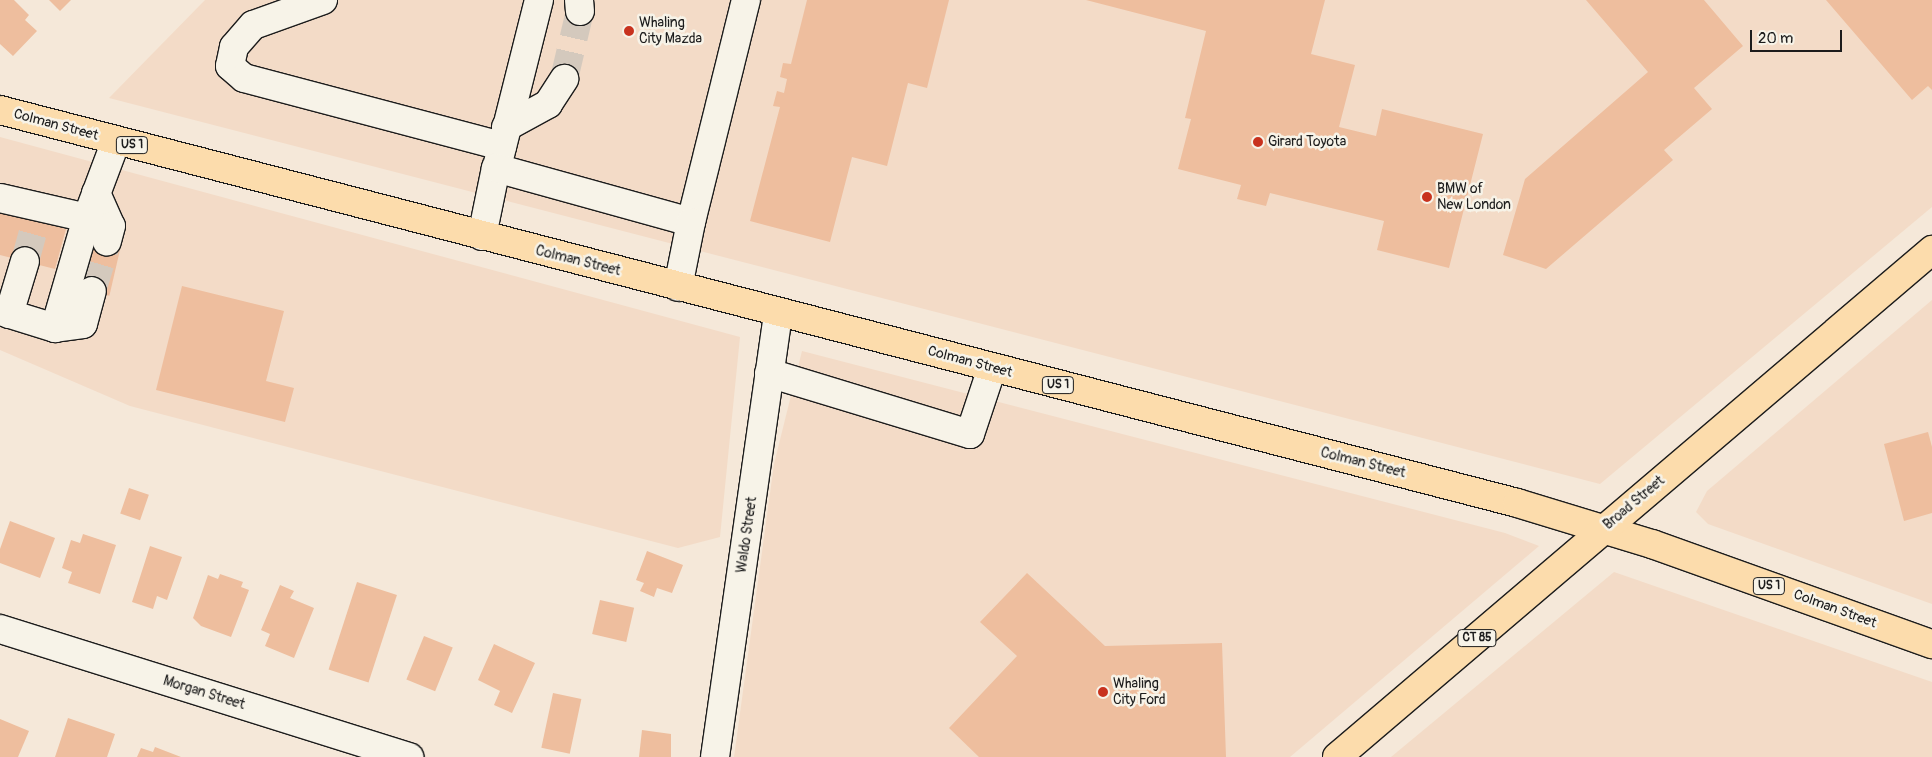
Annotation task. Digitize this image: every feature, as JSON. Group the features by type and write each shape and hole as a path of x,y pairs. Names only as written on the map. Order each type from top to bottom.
{"main road":[{"name":"Colman Street","path":"0,110 1518,503 1605,528 1932,644"},
{"name":"Broad Street","path":"1337,757 1932,250"}],"street":[{"path":"323,0 253,25 234,47 230,66 244,78 502,147 691,222"},
{"path":"482,236 538,0"},
{"path":"678,287 691,222 746,0"},
{"path":"502,147 548,104 564,79"},
{"path":"55,328 91,206 116,141"},
{"path":"0,198 37,214 91,206"},
{"path":"91,206 110,226 107,241"},
{"path":"25,261 5,312 55,328 83,324 92,291"},
{"name":"Waldo Street","path":"715,757 778,312"},
{"path":"769,373 970,434 992,368"},
{"name":"Morgan Street","path":"0,630 409,757"}],"shaded area":[{"name":"Girard Toyota","path":"205,0 1932,0 1932,207 1600,484 109,98"},
{"path":"0,137 740,337 720,537 678,548 130,406 0,350"},
{"path":"1932,300 1932,604 1708,524 1696,512 1707,491"},
{"name":"Whaling City Ford","path":"802,351 1505,533 1539,546 1290,757 734,757 774,464"},
{"path":"1614,572 1932,682 1932,757 1391,757"}],"building":[{"path":"0,0 14,0 29,15 25,20 37,31 13,56 0,44"},
{"path":"49,0 71,0 60,11"},
{"path":"807,0 949,0 927,88 908,83 887,166 852,157 830,242 750,221 780,107 773,106 777,91 784,93 787,79 780,77 783,63 791,64"},
{"path":"1086,0 1325,0 1311,54 1355,65 1339,127 1376,136 1382,109 1483,134 1449,268 1377,250 1384,221 1270,193 1266,206 1237,199 1241,185 1178,169 1191,119 1185,118 1206,31"},
{"path":"1586,0 1704,0 1743,46 1694,88 1712,109 1664,150 1673,160 1546,269 1503,255 1525,179 1648,72"},
{"path":"1826,0 1932,0 1932,90 1928,86 1912,100"},
{"path":"0,212 66,229 55,269 0,255"},
{"path":"95,238 121,244 109,296 83,290"},
{"path":"182,286 284,311 266,381 294,388 285,422 156,390"},
{"path":"1928,432 1932,447 1932,513 1904,521 1884,444"},
{"path":"129,488 149,495 140,520 120,514"},
{"path":"10,521 55,538 40,578 0,563 0,549"},
{"path":"83,534 116,545 100,594 68,583 72,572 62,568 71,540 80,543"},
{"path":"150,546 182,557 167,600 157,596 153,609 132,602"},
{"path":"647,551 683,565 672,593 657,588 654,597 640,591 644,583 636,580"},
{"name":"Whaling City Ford","path":"1027,573 1105,646 1222,643 1226,757 979,757 949,728 1017,656 980,622"},
{"path":"220,574 243,582 241,587 249,590 231,637 201,626 193,618 208,575 218,579"},
{"path":"357,582 397,595 369,682 329,669"},
{"path":"280,585 294,591 290,598 314,608 294,658 265,646 270,634 261,630"},
{"path":"600,600 634,608 626,642 592,634"},
{"path":"424,636 453,648 435,691 406,680"},
{"path":"494,644 535,663 512,713 494,705 500,691 478,680"},
{"path":"553,693 581,699 570,754 541,748"},
{"path":"68,718 115,734 107,757 55,757"},
{"path":"0,719 29,731 18,757 0,757"},
{"path":"642,730 671,734 671,757 639,757"},
{"path":"155,747 181,757 137,757 141,748 153,752"}],"tunnel":[{"path":"564,79 580,11"},
{"path":"25,261 36,221"},
{"path":"92,291 107,241"}],"place":[{"name":"Whaling City Mazda","path":"629,31"},
{"name":"Girard Toyota","path":"1258,142"},
{"name":"BMW of New London","path":"1427,197"},
{"name":"Whaling City Ford","path":"1103,692"}]}
